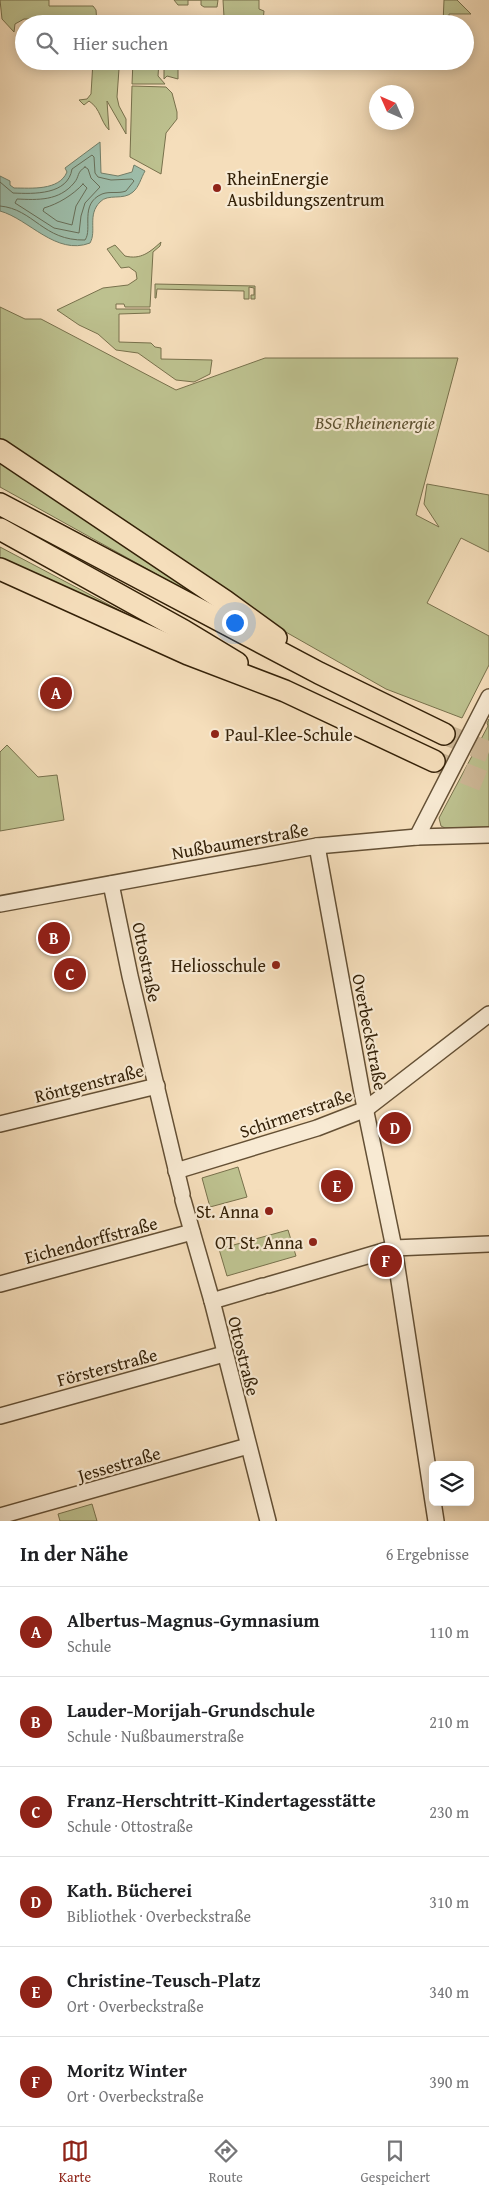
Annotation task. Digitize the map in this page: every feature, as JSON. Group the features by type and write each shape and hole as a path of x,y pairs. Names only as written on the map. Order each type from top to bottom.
{"highway":[{"path":"0,450 225,600 319,673"},
{"path":"0,504 319,673 444,734"},
{"path":"0,529 184,631 284,691"},
{"path":"0,569 188,654 284,691 434,761"}],"street":[{"path":"417,837 487,704"},
{"name":"Nußbaumerstraße","path":"0,904 317,846 417,837 489,836"},
{"name":"Overbeckstraße","path":"317,846 362,1093 394,1248 436,1521"},
{"name":"Ottostraße","path":"111,884 130,976 182,1197 212,1302 268,1521"},
{"name":"Schirmerstraße","path":"176,1171 318,1128 366,1109 489,1014"},
{"name":"Röntgenstraße","path":"0,1124 157,1086"},
{"name":"Eichendorffstraße","path":"0,1284 192,1232"},
{"path":"212,1302 394,1248 489,1244"},
{"name":"Försterstraße","path":"0,1416 224,1354"},
{"name":"Jessestraße","path":"0,1516 248,1446"}],"green space":[{"path":"0,0 49,0 49,6 93,6 96,15 15,15 14,32 2,19"},
{"path":"174,0 188,0 188,5 178,5"},
{"path":"201,0 218,0 217,7 204,7 201,5"},
{"path":"223,0 259,0 259,9 264,11 264,15 224,15"},
{"path":"444,0 457,0 471,14 449,14 443,15"},
{"path":"92,70 119,70 117,97 119,106 126,119 126,134 107,101 109,130 93,104 89,101 84,105 79,100 87,99 91,94"},
{"path":"133,70 158,70 158,76 165,84 132,84"},
{"path":"164,70 178,70 178,79 167,76 164,79"},
{"path":"132,86 166,87 172,93 177,119 166,133 161,174 130,157"},
{"path":"161,242 160,246 153,252 150,307 125,307 124,304 116,304 116,309 150,309 150,313 119,314 119,342 151,343 155,347 161,348 161,359 212,360 210,374 194,382 176,380 138,353 116,350 98,334 79,325 57,310 103,288 128,285 137,279 136,272 129,267 121,268 107,249 115,245 125,256 136,257 149,252"},
{"path":"155,284 255,286 255,299 251,299 251,295 254,295 254,288 249,287 249,299 244,299 244,291 157,289 155,298"},
{"name":"BSG Rheinenergie","path":"0,307 25,319 41,319 176,390 265,358 458,358 416,515 439,527 424,504 427,484 489,495 489,552 461,538 427,603 489,636 489,665 462,718 386,689 277,627 0,442"},
{"path":"0,460 239,620 0,487"},
{"path":"0,547 170,637 133,623 0,558"},
{"path":"489,719 489,827 445,828 441,826 439,818 488,726"},
{"path":"7,745 38,777 57,775 64,820 0,831 0,752"},
{"path":"238,1167 247,1197 210,1207 202,1178"},
{"path":"288,1230 296,1256 227,1276 219,1249"},
{"path":"92,1504 97,1521 60,1521 58,1514"}],"water":[{"path":"100,142 101,173 118,176 132,172 134,165 145,171 135,190 129,195 103,199 96,207 90,243 78,246 54,241 22,221 0,211 0,176 10,181 10,185 14,188 36,188 58,183 67,172 65,168"}],"tunnel":[{"path":"444,734 489,752"},
{"path":"434,761 489,783"}],"place":[{"name":"RheinEnergie Ausbildungszentrum","path":"217,188"},
{"name":"Albertus-Magnus-Gymnasium","path":"56,693"},
{"name":"Paul-Klee-Schule","path":"215,734"},
{"name":"Lauder-Morijah-Grundschule","path":"54,938"},
{"name":"Heliosschule","path":"276,965"},
{"name":"Franz-Herschtritt-Kindertagesstätte","path":"70,974"},
{"name":"Kath. Bücherei","path":"395,1128"},
{"name":"Christine-Teusch-Platz","path":"337,1186"},
{"name":"St. Anna","path":"269,1211"},
{"name":"OT St. Anna","path":"313,1242"},
{"name":"Moritz Winter","path":"386,1261"}]}
